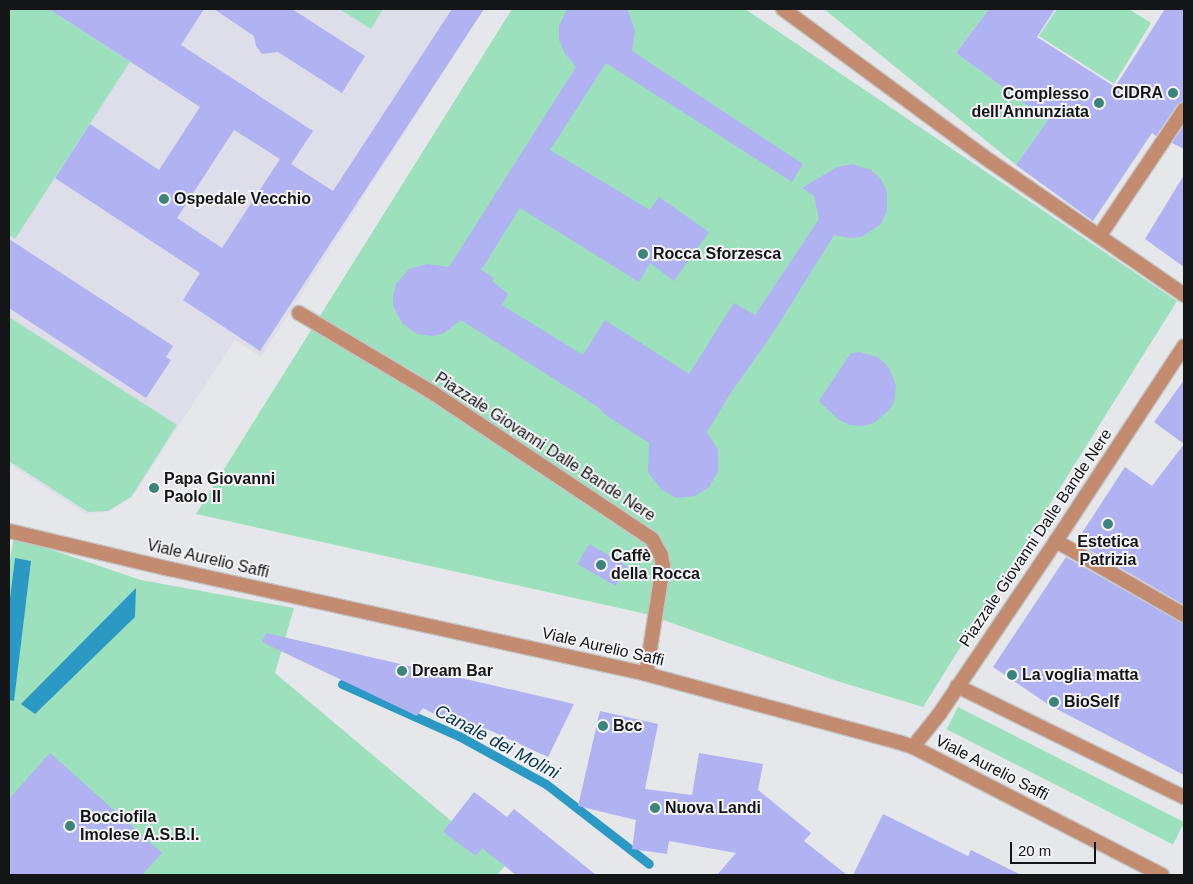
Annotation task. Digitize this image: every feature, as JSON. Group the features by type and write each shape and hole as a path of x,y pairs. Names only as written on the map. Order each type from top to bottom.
{"street":[{"path":"783,9 990,161 1100,235 1184,295"},
{"path":"1100,235 1184,110"},
{"name":"Piazzale Giovanni Dalle Bande Nere","path":"299,313 433,393 652,539 661,555 663,566 646,674"},
{"name":"Piazzale Giovanni Dalle Bande Nere","path":"913,747 1056,541 1184,346"},
{"name":"Viale Aurelio Saffi","path":"9,531 170,569 646,674 913,747 1162,875"},
{"path":"1056,541 1184,615"},
{"path":"957,686 1184,797"}],"shaded area":[{"path":"9,9 484,9 261,357 235,340 132,497 108,512 86,514 9,464"}],"green space":[{"path":"9,9 49,9 130,62 15,239 9,235"},
{"path":"339,9 383,9 371,29"},
{"path":"512,9 745,9 1177,301 923,707 837,681 646,614 196,514"},
{"path":"824,9 989,9 956,53 1048,120 1016,165"},
{"path":"1057,9 1129,9 1151,23 1114,84 1039,36"},
{"path":"9,317 177,425 131,497 108,511 88,512 9,461"},
{"path":"14,537 141,580 294,608 275,673 505,866 497,875 9,875 9,566"},
{"path":"958,707 1184,822 1173,845 947,729"}],"water":[{"path":"15,558 31,561 14,701 9,700 9,606"},
{"path":"136,588 135,617 35,714 21,704"}],"building":[{"name":"Ospedale Vecchio","path":"49,9 204,9 181,45 313,131 291,164 333,191 452,9 484,9 260,351 183,300 200,273 55,178 90,124 159,170 200,107","holes":["234,130 280,159 222,248 177,218"]},
{"path":"214,9 292,9 365,56 342,93 278,52 262,54 256,46 254,36"},
{"name":"Rocca Sforzesca","path":"567,9 627,9 635,30 632,51 803,164 792,182 606,63 550,150 650,210 659,197 709,232 674,281 650,263 639,282 520,208 481,270 494,278 492,281 508,294 502,305 583,355 605,320 689,374 734,303 755,315 819,219 814,196 802,188 837,167 852,164 871,170 880,178 887,191 887,211 880,225 861,237 849,238 834,235 773,333 730,394 707,432 718,450 718,472 709,487 695,496 677,498 662,490 648,472 649,443 604,414 598,407 461,320 444,333 433,336 417,334 402,323 393,306 396,284 409,269 427,264 449,267 576,67 565,54 559,40 559,26"},
{"name":"Complesso dell'Annunziata","path":"989,9 1055,9 1037,37 1115,87 1165,9 1184,9 1184,101 1177,105 1156,136 1152,133 1093,221 1016,165 1048,120 956,53"},
{"path":"1184,125 1184,149 1172,143"},
{"path":"1184,175 1184,267 1145,239"},
{"path":"9,239 173,346 166,357 171,360 146,398 9,308"},
{"path":"860,352 877,357 884,362 889,368 896,385 894,402 890,409 874,423 862,426 850,425 839,420 819,401 851,353"},
{"path":"1184,380 1184,444 1154,422"},
{"path":"1184,444 1184,605 1076,542 1125,467 1152,486"},
{"name":"Caffè della Rocca","path":"589,544 627,566 616,586 578,564"},
{"path":"1066,557 1184,624 1184,775 1049,705 993,667"},
{"path":"266,633 574,704 548,757 487,729 481,739 423,708 417,716 262,642"},
{"path":"600,711 658,724 645,789 692,795 699,753 763,764 758,790 811,833 804,841 847,875 717,875 736,853 669,841 667,854 632,849 636,820 578,806"},
{"name":"Bocciofila Imolese A.S.B.I.","path":"50,753 162,853 142,875 9,875 9,799"},
{"path":"474,792 507,817 514,809 596,875 516,875 482,848 476,856 443,832"},
{"path":"883,814 968,856 971,850 1021,875 853,875"}],"waterway":[{"name":"Canale dei Molini","path":"342,684 459,736 546,784 649,864"}],"place":[{"name":"CIDRA","path":"1173,93"},
{"name":"Complesso dell'Annunziata","path":"1099,103"},
{"name":"Ospedale Vecchio","path":"164,199"},
{"name":"Rocca Sforzesca","path":"643,254"},
{"name":"Papa Giovanni Paolo II","path":"154,488"},
{"name":"Estetica Patrizia","path":"1108,524"},
{"name":"Caffè della Rocca","path":"601,565"},
{"name":"Dream Bar","path":"402,671"},
{"name":"La voglia matta","path":"1012,675"},
{"name":"BioSelf","path":"1054,702"},
{"name":"Bcc","path":"603,726"},
{"name":"Nuova Landi","path":"655,808"},
{"name":"Bocciofila Imolese A.S.B.I.","path":"70,826"}]}
